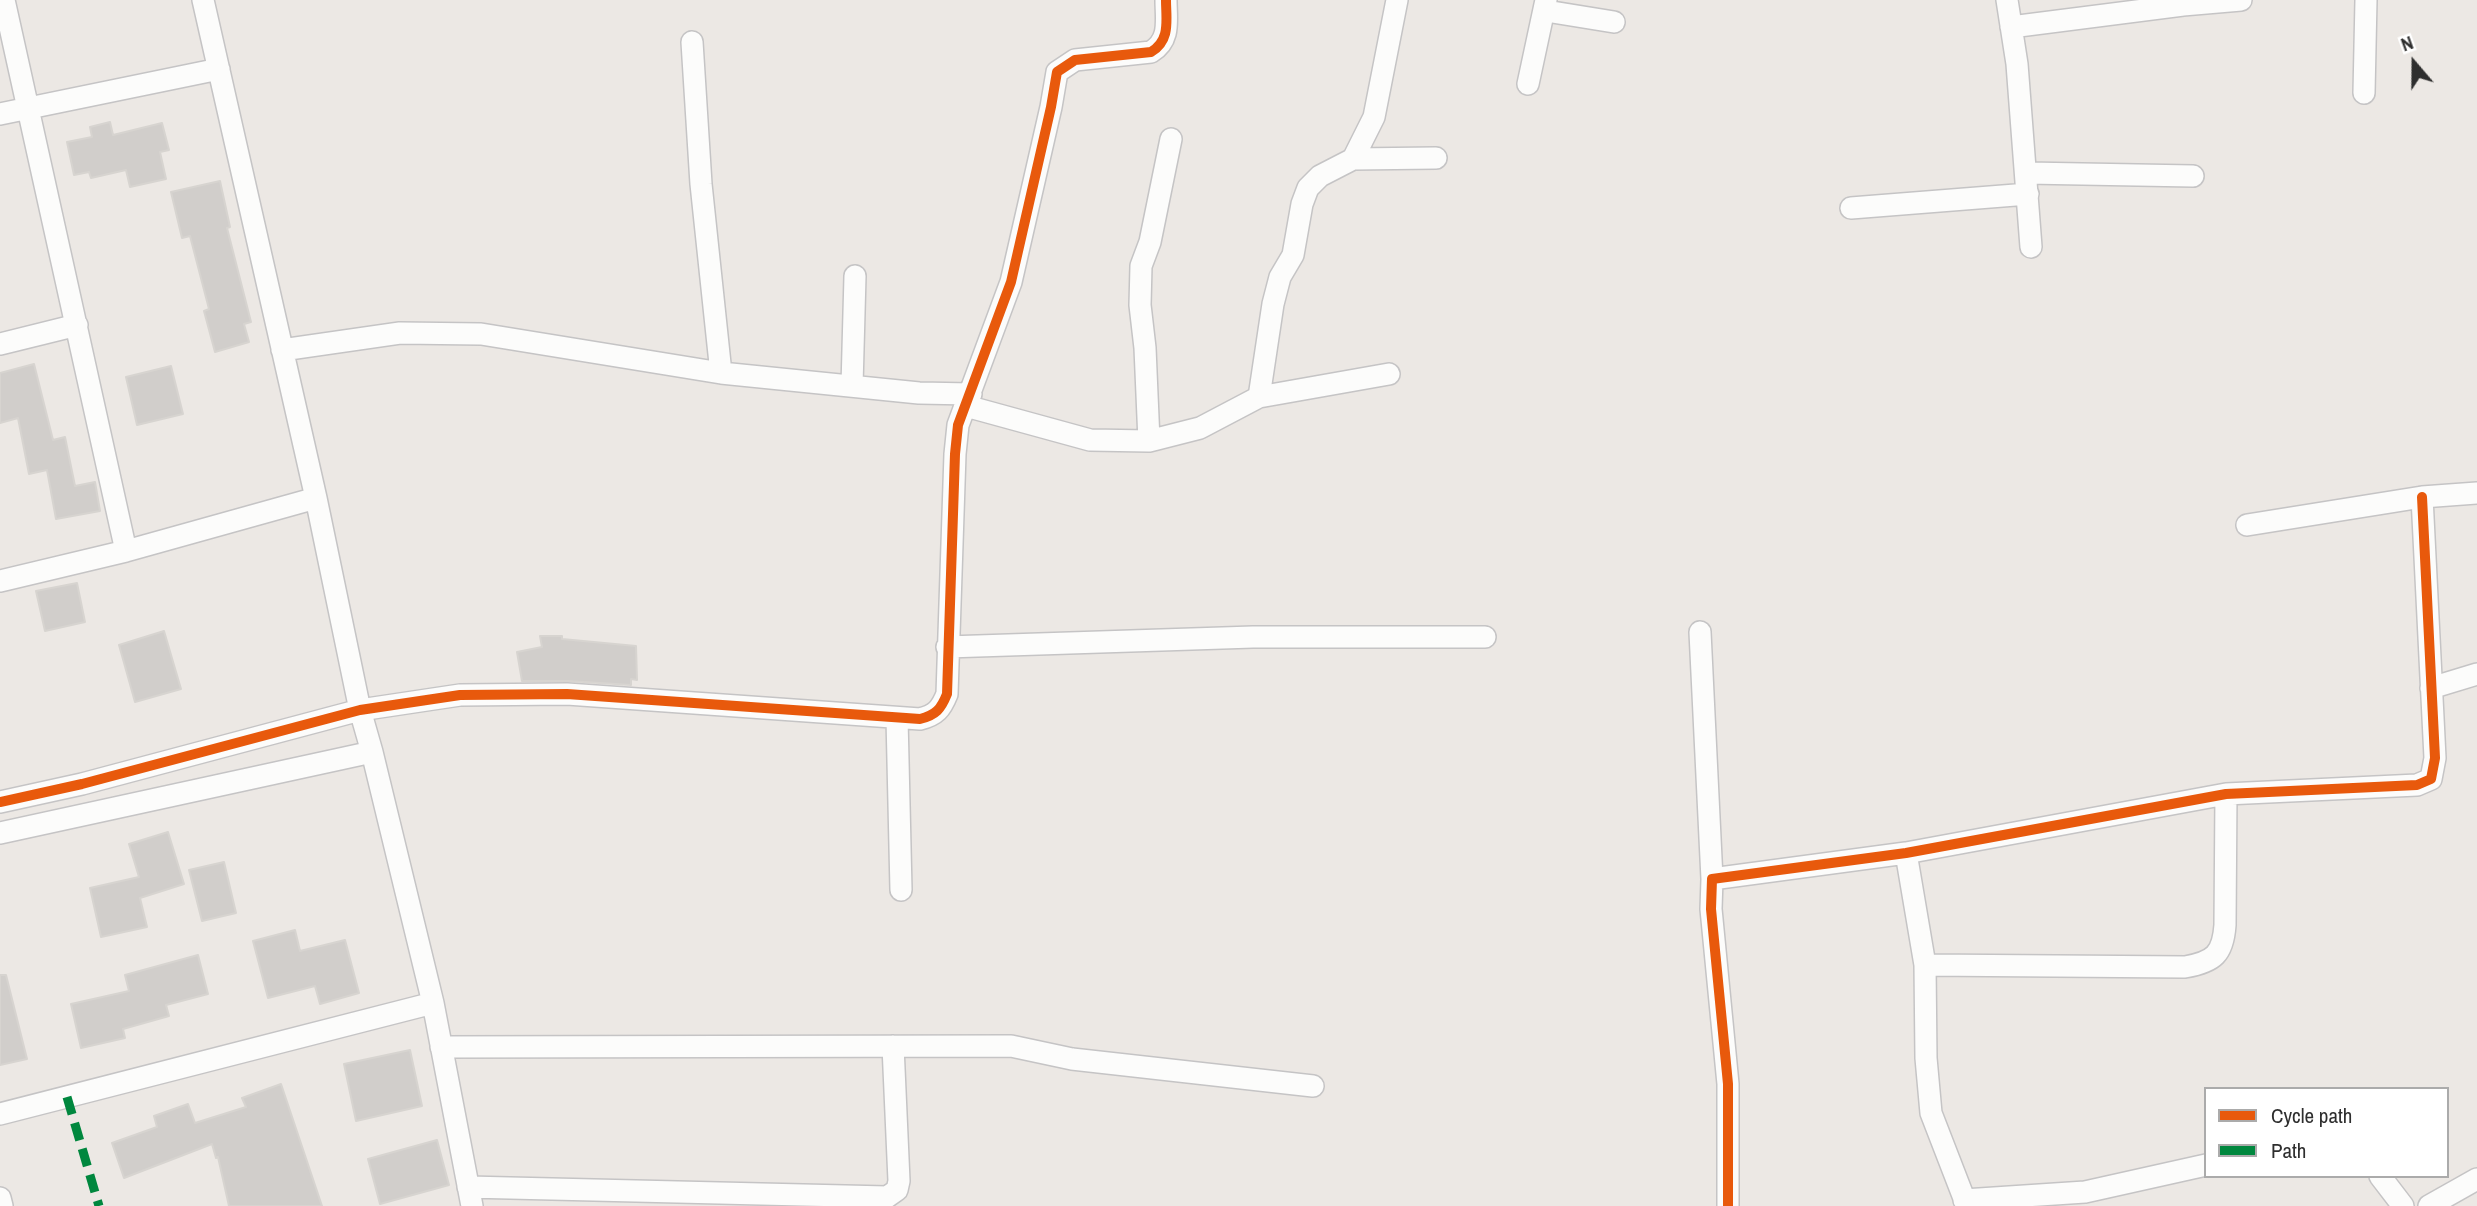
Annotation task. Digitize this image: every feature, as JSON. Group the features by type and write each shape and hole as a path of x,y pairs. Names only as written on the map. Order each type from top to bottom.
{"street":[{"path":"4,0 126,551"},
{"path":"203,0 316,498 360,709 433,1003 470,1196 887,1198 897,1190 899,1181 893,1046"},
{"path":"0,802 82,784 360,709 460,695 567,694 897,718 920,719 932,716 942,708 947,694 958,425 1011,282 1057,72 1075,60 1151,52 1159,48 1166,37 1166,0"},
{"path":"1353,159 1374,117 1397,0"},
{"path":"2007,0 2017,64 2031,247"},
{"path":"2011,27 2241,0"},
{"path":"2364,93 2367,0"},
{"path":"1528,84 1546,5 1614,22"},
{"path":"692,42 701,184 721,373"},
{"path":"0,114 219,69"},
{"path":"1149,440 1145,348 1140,305 1141,266 1150,242 1171,139"},
{"path":"1259,397 1273,304 1280,277 1293,255 1302,204 1308,188 1320,176 1353,159 1436,158"},
{"path":"1851,208 2028,184 2193,176"},
{"path":"852,386 855,276"},
{"path":"0,344 77,325"},
{"path":"282,350 400,333 481,334 721,373 968,400 1090,440 1149,440 1200,428 1259,397 1389,374"},
{"path":"2247,525 2422,497 2477,494"},
{"path":"1712,879 1906,853 2226,794 2417,785 2431,779 2435,758 2422,497"},
{"path":"0,581 126,551 316,498"},
{"path":"1700,632 1712,909 1728,1084 1728,1206"},
{"path":"947,647 1253,637 1485,638"},
{"path":"2431,688 2477,674"},
{"path":"897,718 901,890"},
{"path":"0,833 372,752"},
{"path":"1925,965 2185,967 2200,964 2217,955 2224,940 2225,925 2226,794"},
{"path":"1906,853 1925,965 1926,1058 1931,1113 1966,1203 2085,1192 2204,1165"},
{"path":"0,1114 433,1003"},
{"path":"441,1047 1011,1046 1072,1059 1313,1086"},
{"path":"2381,1178 2403,1206"},
{"path":"2430,1205 2477,1179"},
{"path":"0,1198 2,1206"}],"building":[{"path":"110,122 113,135 162,123 169,150 160,152 166,179 130,187 126,170 91,178 89,172 74,175 67,142 92,137 90,127"},
{"path":"220,181 230,227 227,228 251,322 244,324 249,342 215,352 204,311 209,309 190,236 182,238 171,192"},
{"path":"34,364 53,440 65,437 75,486 95,482 100,511 56,519 47,470 29,474 18,418 0,423 0,373"},
{"path":"171,366 183,414 137,425 126,377"},
{"path":"77,583 85,622 45,631 36,591"},
{"path":"164,631 181,689 135,702 119,645"},
{"path":"540,636 562,636 562,639 636,646 637,680 631,679 631,685 522,681 517,652 542,647"},
{"path":"168,832 184,884 140,898 147,927 101,937 90,888 139,877 129,844"},
{"path":"224,862 236,913 202,921 189,870"},
{"path":"295,930 300,951 345,940 359,993 320,1004 315,986 268,998 253,941"},
{"path":"198,955 208,994 166,1005 169,1016 123,1029 125,1038 81,1048 71,1004 129,991 125,975"},
{"path":"0,975 6,975 27,1059 0,1065"},
{"path":"410,1050 422,1106 356,1121 344,1064"},
{"path":"281,1084 322,1206 229,1206 218,1157 216,1158 212,1144 124,1178 112,1143 157,1127 154,1116 188,1104 195,1123 246,1107 242,1098"},
{"path":"437,1140 449,1185 380,1204 368,1159"}],"marked path":[{"path":"67,1097 99,1206"}],"cycle path":[{"path":"0,802 82,784 360,710 460,695 567,694 920,719 930,716 940,707 947,694 958,425 1011,282 1057,72 1075,60 1151,52 1165,36 1166,0"},
{"path":"1728,1206 1728,1084 1711,909 1712,879 1906,853 2226,794 2417,785 2431,779 2435,758 2422,497"}]}
